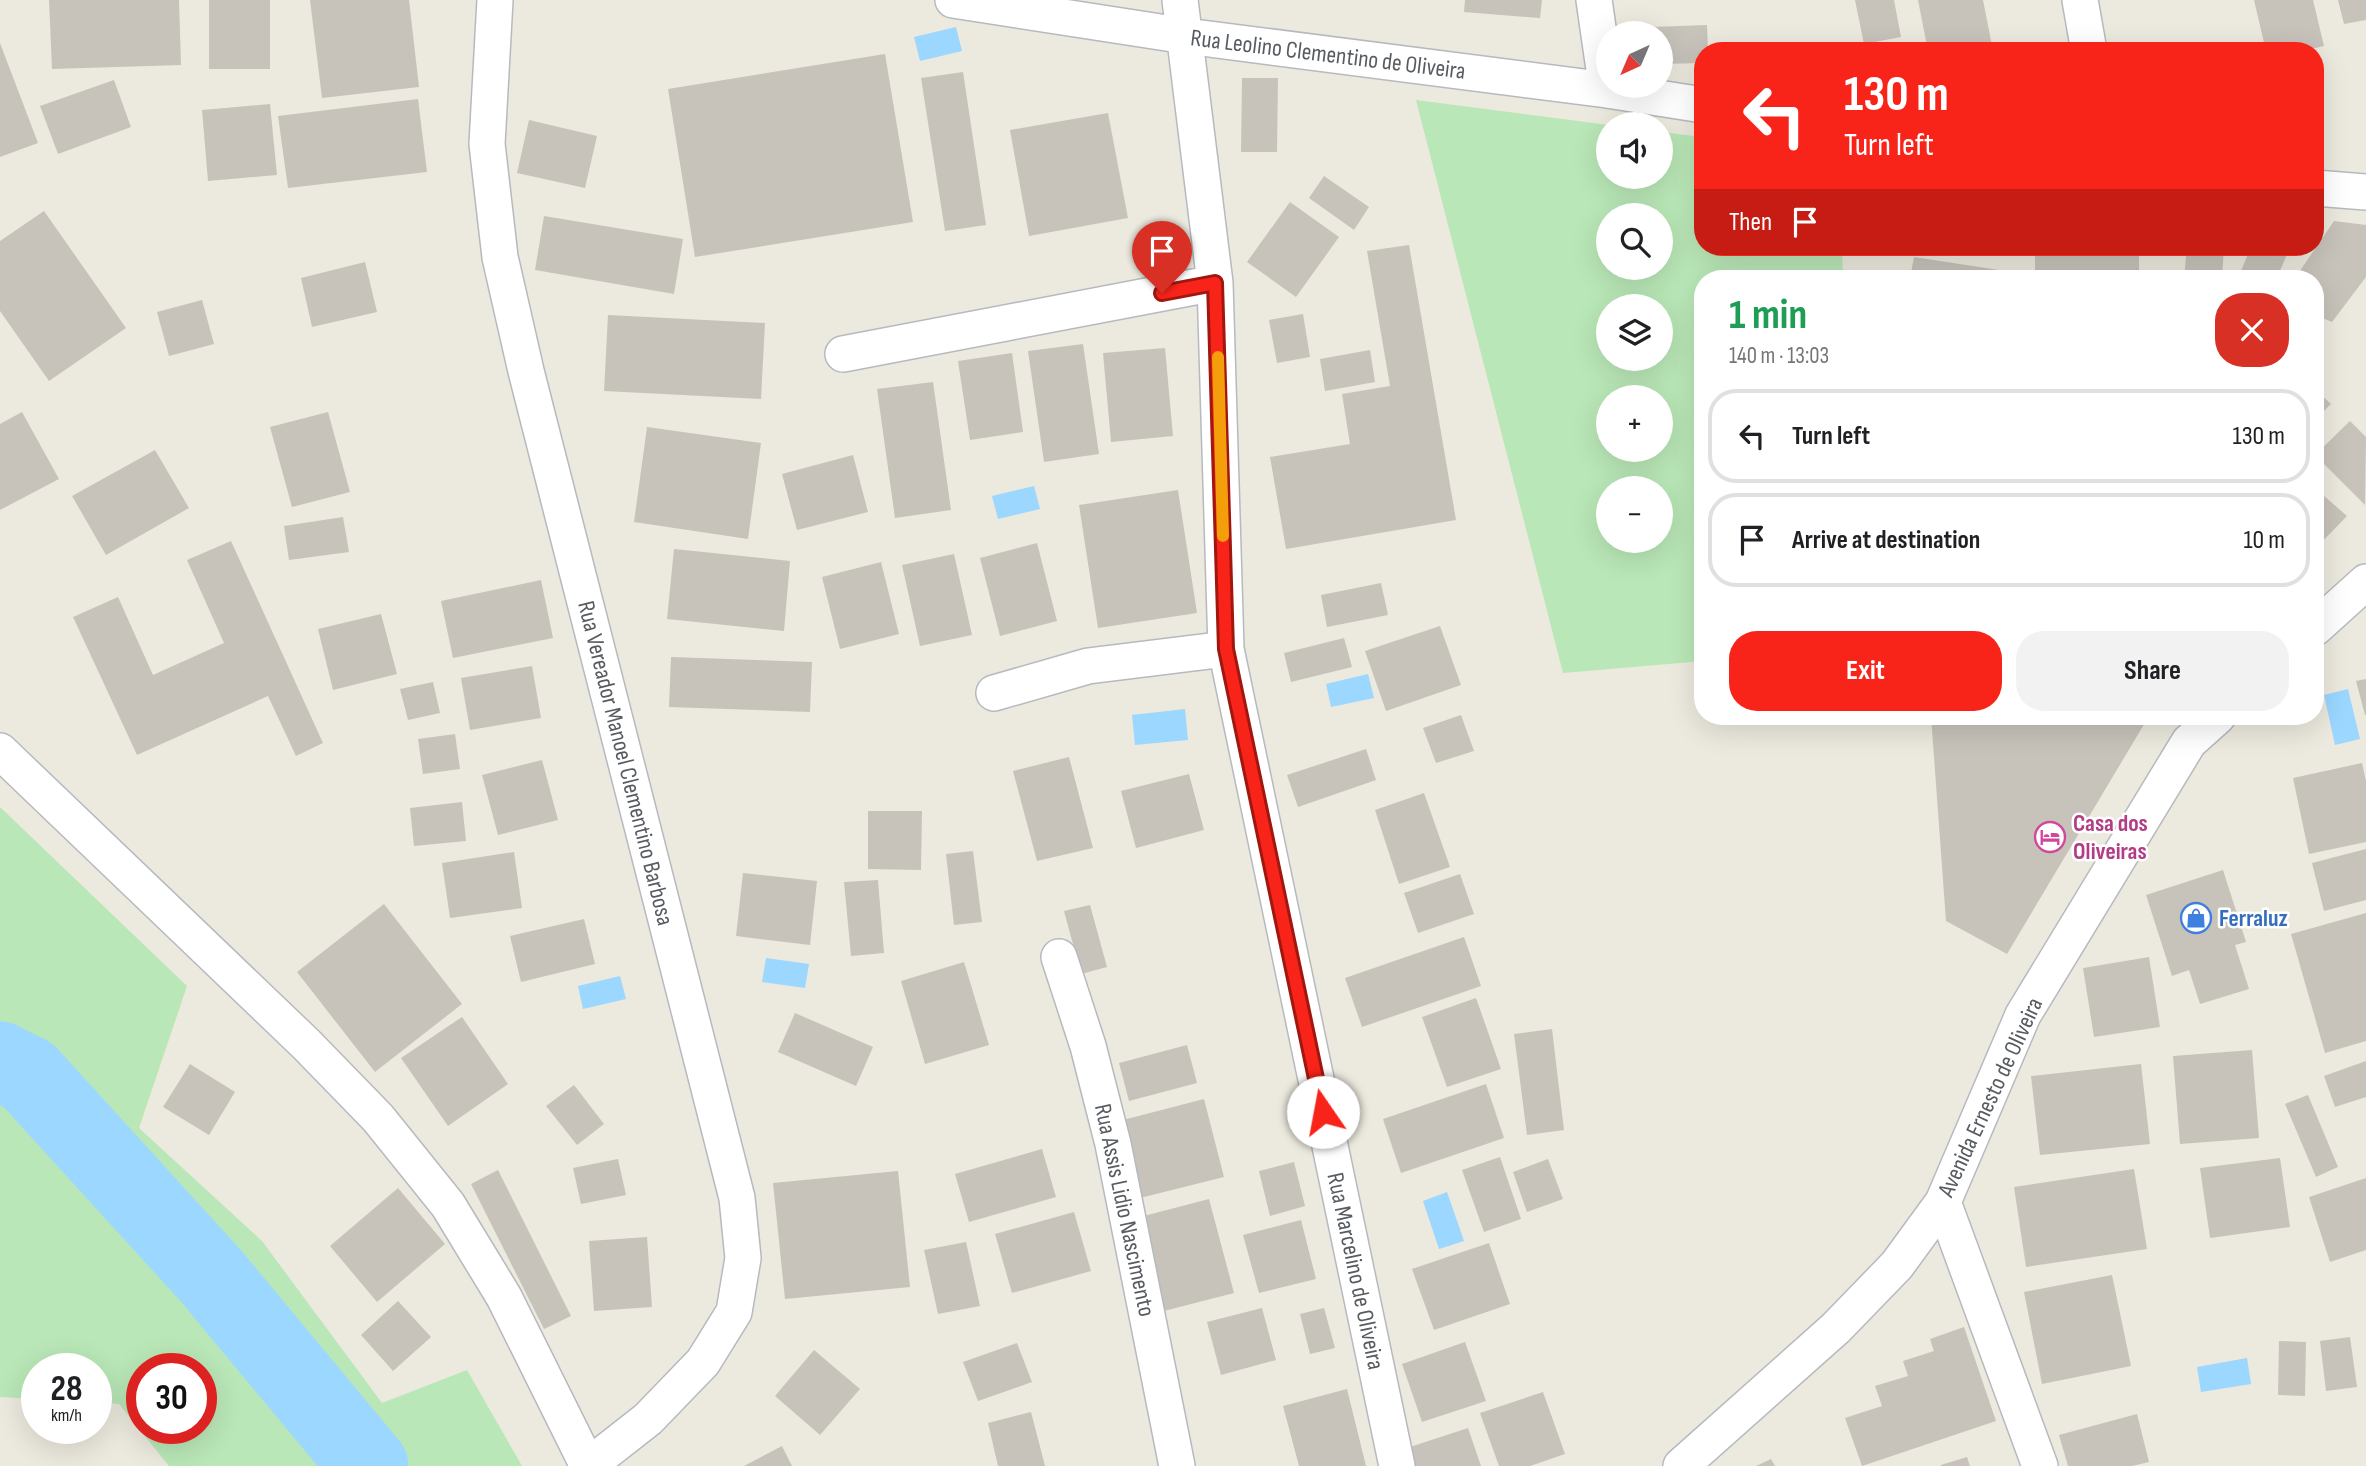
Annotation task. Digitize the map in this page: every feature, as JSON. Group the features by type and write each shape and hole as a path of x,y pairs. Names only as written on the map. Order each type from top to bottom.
{"street":[{"name":"Rua Vereador Manoel Clementino Barbosa","path":"495,0 487,144 500,257 526,371 737,1198 743,1258 734,1312 703,1362 648,1419 588,1466"},
{"name":"Rua Leolino Clementino de Oliveira","path":"953,0 1186,36 1596,89"},
{"name":"Rua Marcelino de Oliveira","path":"1180,0 1215,283 1226,649 1397,1466"},
{"path":"1594,0 1597,21"},
{"path":"2080,0 2087,42"},
{"name":"Rua Leolino Clementino de Oliveira","path":"1658,98 1694,104"},
{"path":"2324,189 2366,192"},
{"path":"844,354 1215,283"},
{"path":"2324,620 2366,582"},
{"path":"994,693 1088,666 1226,649"},
{"name":"Avenida Ernesto de Oliveira","path":"1681,1466 1836,1328 1897,1265 1943,1202 2023,1015 2188,729"},
{"path":"0,751 306,1044 379,1118 448,1205 505,1297 588,1466"},
{"name":"Rua Assis Lidio Nascimento","path":"1059,957 1088,1046 1113,1144 1177,1466"},
{"path":"1943,1202 2040,1466"}],"green space":[{"path":"1416,100 1596,123 1596,189 1673,189 1673,133 1694,136 1694,256 1842,256 1843,270 1694,270 1694,662 1563,673"},
{"path":"0,807 187,986 139,1128 262,1241 382,1403 467,1370 522,1466 169,1466 151,1444 217,1444 217,1353 126,1353 126,1413 119,1404 112,1403 112,1353 21,1353 21,1398 0,1397"}],"water":[{"path":"956,27 962,51 920,61 914,37"},
{"path":"1034,486 1040,509 998,519 992,496"},
{"path":"1368,674 1374,698 1331,707 1326,684"},
{"path":"2348,689 2360,739 2335,745 2324,695"},
{"path":"1185,709 1188,740 1135,745 1132,715"},
{"path":"766,958 809,964 805,988 762,982"},
{"path":"620,976 626,999 583,1009 578,986"},
{"path":"1447,1192 1464,1241 1439,1249 1423,1201"},
{"path":"2247,1358 2251,1384 2201,1392 2197,1367"}],"building":[{"path":"49,0 179,0 181,65 52,69"},
{"path":"209,0 270,0 270,69 209,69"},
{"path":"310,0 409,0 419,87 322,98"},
{"path":"1465,0 1542,0 1540,18 1464,12"},
{"path":"1855,0 1894,0 1901,37 1864,42"},
{"path":"1918,0 1983,0 1991,42 1926,42"},
{"path":"2254,0 2313,0 2323,42 2264,42"},
{"path":"2338,0 2366,0 2366,20 2344,24"},
{"path":"1707,25 1708,42 1694,42 1694,63 1673,64 1673,26"},
{"path":"0,43 38,143 0,157"},
{"path":"885,54 913,222 695,257 668,89"},
{"path":"963,72 986,225 945,231 921,78"},
{"path":"1242,78 1278,78 1277,152 1241,152"},
{"path":"114,80 131,127 58,154 40,106"},
{"path":"418,99 427,172 288,188 278,116"},
{"path":"270,104 277,175 208,181 202,110"},
{"path":"1108,113 1128,218 1029,236 1010,130"},
{"path":"529,120 597,136 585,188 517,173"},
{"path":"1324,176 1369,207 1354,230 1309,198"},
{"path":"1290,202 1339,237 1296,297 1247,262"},
{"path":"44,211 126,328 49,381 0,311 0,241"},
{"path":"544,216 683,239 674,294 535,270"},
{"path":"2334,221 2366,225 2366,277 2332,322 2324,319 2324,270 2300,270 2310,256 2324,256 2324,236"},
{"path":"1409,245 1456,520 1286,549 1270,457 1350,444 1342,394 1390,386 1367,251"},
{"path":"2035,256 2139,256 2139,270 2035,270"},
{"path":"2186,256 2223,256 2223,270 2185,270"},
{"path":"2247,256 2286,256 2280,270 2241,270"},
{"path":"1914,257 1999,270 1912,270"},
{"path":"365,262 377,312 312,327 301,278"},
{"path":"202,300 214,344 169,356 157,312"},
{"path":"1303,314 1310,357 1277,363 1269,320"},
{"path":"608,315 765,323 761,399 604,391"},
{"path":"1083,344 1099,454 1044,462 1028,351"},
{"path":"1165,348 1173,436 1111,442 1103,353"},
{"path":"1370,350 1375,382 1325,391 1320,359"},
{"path":"1012,353 1023,432 970,440 958,361"},
{"path":"933,382 951,510 895,518 877,389"},
{"path":"2324,397 2331,404 2324,411"},
{"path":"22,412 59,479 0,510 0,424"},
{"path":"328,412 350,492 292,507 270,427"},
{"path":"2350,421 2366,437 2365,505 2324,464 2324,446"},
{"path":"647,427 761,443 748,539 634,522"},
{"path":"155,450 189,508 106,555 72,496"},
{"path":"853,455 868,512 797,530 782,474"},
{"path":"1178,490 1197,613 1098,628 1079,505"},
{"path":"2324,496 2347,516 2324,540"},
{"path":"343,517 349,552 289,560 284,526"},
{"path":"231,541 323,743 296,756 268,696 137,755 73,617 118,597 153,675 224,643 187,560"},
{"path":"1037,543 1057,621 1000,636 980,558"},
{"path":"674,549 790,561 784,631 667,619"},
{"path":"954,554 972,635 920,646 902,565"},
{"path":"881,562 899,634 840,649 822,577"},
{"path":"541,580 553,638 453,658 441,601"},
{"path":"1381,583 1388,615 1327,627 1321,595"},
{"path":"381,614 397,674 333,690 318,629"},
{"path":"1440,626 1461,685 1386,711 1365,651"},
{"path":"1344,638 1352,667 1291,682 1284,653"},
{"path":"671,657 812,662 810,712 669,707"},
{"path":"532,666 541,718 470,730 461,678"},
{"path":"2366,679 2366,715 2365,715 2356,681"},
{"path":"433,682 440,713 408,720 400,689"},
{"path":"1461,715 1474,751 1436,763 1423,728"},
{"path":"1932,725 2144,725 2007,954 1946,921"},
{"path":"455,734 460,769 423,774 418,739"},
{"path":"1366,749 1376,780 1298,807 1287,775"},
{"path":"1069,757 1093,848 1037,861 1013,771"},
{"path":"542,760 558,820 498,835 482,775"},
{"path":"2362,763 2366,781 2366,842 2309,854 2293,778"},
{"path":"1189,774 1204,830 1136,848 1121,791"},
{"path":"1424,793 1450,867 1399,884 1375,810"},
{"path":"462,802 466,841 414,846 410,808"},
{"path":"868,811 922,811 921,870 868,869"},
{"path":"2366,849 2366,900 2324,911 2312,863"},
{"path":"973,851 982,922 954,925 946,854"},
{"path":"514,852 522,908 450,918 442,863"},
{"name":"Ferraluz","path":"2223,870 2246,942 2235,945 2249,989 2200,1004 2189,970 2172,976 2146,895"},
{"path":"743,873 817,881 810,945 736,936"},
{"path":"1460,874 1474,914 1418,933 1404,893"},
{"path":"878,880 884,953 851,956 844,882"},
{"path":"384,904 462,1004 375,1072 297,972"},
{"path":"1090,905 1107,967 1081,974 1064,911"},
{"path":"2366,913 2366,1041 2325,1053 2291,934"},
{"path":"584,919 595,964 521,982 510,936"},
{"path":"1464,937 1481,986 1362,1027 1345,978"},
{"path":"2149,957 2160,1027 2094,1037 2083,968"},
{"path":"964,962 989,1045 925,1064 901,981"},
{"path":"1476,998 1501,1069 1447,1087 1422,1017"},
{"path":"795,1013 873,1047 856,1086 778,1052"},
{"path":"462,1017 508,1084 448,1126 401,1058"},
{"path":"1552,1029 1564,1130 1527,1135 1514,1034"},
{"path":"1187,1045 1197,1083 1129,1101 1119,1063"},
{"path":"2252,1050 2259,1138 2180,1144 2173,1056"},
{"path":"2366,1061 2366,1097 2335,1107 2324,1076"},
{"path":"190,1064 235,1092 209,1135 163,1107"},
{"path":"2141,1064 2150,1144 2040,1155 2031,1076"},
{"path":"1486,1084 1504,1138 1401,1173 1383,1119"},
{"path":"574,1085 604,1124 577,1145 546,1106"},
{"path":"2308,1095 2338,1167 2316,1177 2285,1104"},
{"path":"1204,1099 1224,1177 1140,1198 1119,1121"},
{"path":"1042,1149 1056,1197 969,1222 955,1174"},
{"path":"1500,1157 1521,1219 1484,1232 1462,1170"},
{"path":"2280,1158 2290,1227 2210,1238 2200,1168"},
{"path":"618,1159 626,1195 581,1204 573,1168"},
{"path":"1548,1159 1563,1199 1527,1212 1513,1172"},
{"path":"1294,1162 1305,1206 1270,1216 1259,1171"},
{"path":"2134,1169 2147,1249 2026,1267 2014,1187"},
{"path":"498,1170 571,1316 544,1329 471,1184"},
{"path":"898,1171 910,1287 785,1299 773,1183"},
{"path":"2366,1178 2366,1250 2330,1262 2309,1197"},
{"path":"398,1188 445,1244 377,1302 330,1246"},
{"path":"1209,1199 1234,1293 1164,1311 1140,1217"},
{"path":"1074,1212 1091,1271 1012,1293 995,1234"},
{"path":"1301,1220 1316,1279 1259,1293 1243,1235"},
{"path":"647,1237 652,1307 594,1311 589,1241"},
{"path":"966,1242 980,1306 938,1314 924,1250"},
{"path":"1489,1243 1510,1304 1434,1330 1412,1269"},
{"path":"2112,1275 2131,1366 2042,1384 2024,1292"},
{"path":"398,1301 431,1337 393,1371 361,1335"},
{"path":"1262,1308 1276,1360 1221,1375 1207,1322"},
{"path":"1324,1308 1335,1348 1310,1354 1300,1314"},
{"path":"1964,1327 1996,1421 1862,1466 1845,1418 1882,1406 1875,1386 1908,1376 1903,1361 1934,1351 1930,1339"},
{"path":"2350,1337 2357,1387 2326,1391 2320,1341"},
{"path":"2279,1341 2306,1342 2305,1396 2278,1395"},
{"path":"1465,1342 1486,1401 1422,1422 1402,1364"},
{"path":"1017,1343 1032,1382 978,1401 963,1362"},
{"path":"814,1350 860,1389 820,1435 775,1396"},
{"path":"1347,1389 1366,1466 1299,1466 1283,1406"},
{"path":"1543,1392 1565,1454 1530,1466 1499,1466 1480,1413"},
{"path":"1031,1412 1045,1466 998,1466 988,1423"},
{"path":"2137,1414 2149,1462 2132,1466 2068,1466 2059,1435"},
{"path":"1468,1428 1481,1466 1413,1466 1407,1448"},
{"path":"782,1446 792,1466 744,1466"},
{"path":"1967,1457 1970,1466 1941,1466 1941,1465"},
{"path":"1771,1459 1775,1466 1756,1466"}],"waterway":[{"path":"0,1061 28,1075 211,1276 369,1466"}],"slow traffic":[{"path":"1218,357 1223,536"}],"place":[{"name":"Casa dos Oliveiras","path":"2050,837"},
{"name":"Ferraluz","path":"2196,918"}],"route":[{"path":"1162,293 1215,283 1226,649 1323,1112"}]}
